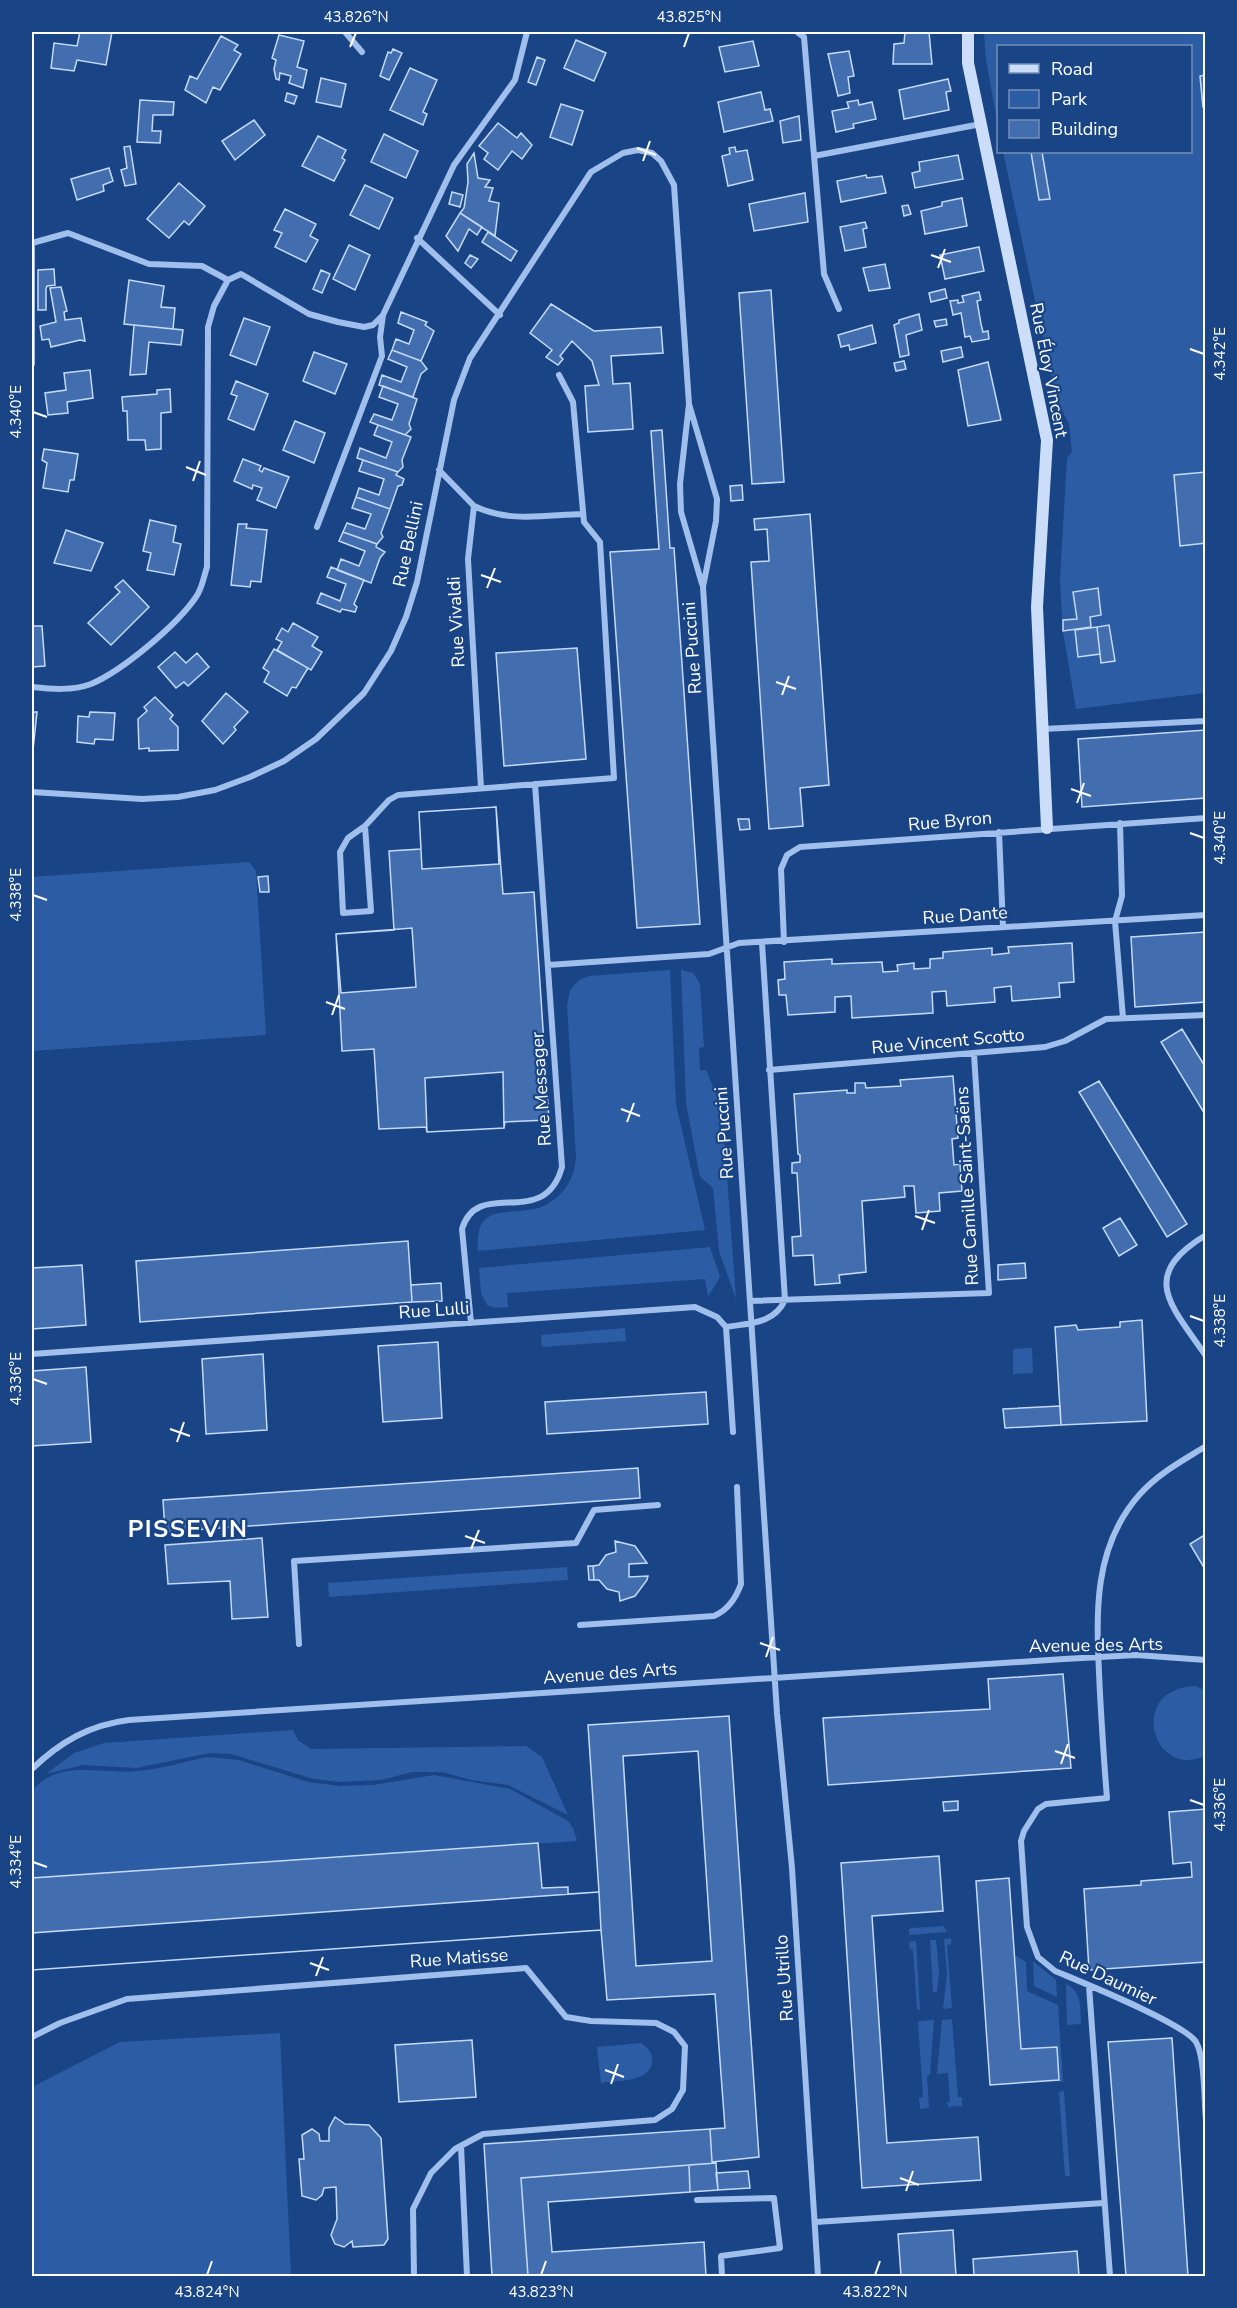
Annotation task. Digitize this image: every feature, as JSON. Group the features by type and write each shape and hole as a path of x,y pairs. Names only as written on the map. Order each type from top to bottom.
{"street":[{"path":"345,32 362,52"},
{"path":"317,526 382,356 380,337 383,315 417,238 454,165 515,80 527,32"},
{"path":"798,32 804,37 824,274 839,309"},
{"name":"Rue Éloy Vincent","path":"968,32 968,63 1047,440 1037,607 1047,828"},
{"path":"814,156 981,124"},
{"name":"Rue Bellini","path":"32,792 142,799 178,797 215,790 250,777 284,761 316,739 364,693 391,651 417,582 454,400 470,358 591,172 623,153 638,150 652,153 661,161 674,185"},
{"name":"Rue Puccini","path":"674,185 689,404 680,484 681,512 703,586 775,1678"},
{"path":"32,364 32,245 68,233 149,264 202,266 228,280"},
{"path":"417,238 500,315"},
{"path":"32,687 60,689 89,684 114,672 148,647 197,596 207,567 208,327 214,306 228,280 241,274 309,314 338,322 364,327 373,325 383,315"},
{"path":"365,826 371,911 343,913 340,852 348,838 365,826 389,800 398,795 614,778 600,542 584,522 573,402 559,375"},
{"name":"Rue Puccini","path":"689,404 717,499 716,521 703,586"},
{"path":"439,470 474,506 493,515 511,518 583,514"},
{"name":"Rue Vivaldi","path":"474,506 468,559 481,788"},
{"path":"1043,729 1206,721"},
{"name":"Rue Messager","path":"471,1323 462,1228 466,1218 486,1204 540,1199 551,1192 558,1182 562,1167 535,784"},
{"name":"Rue Byron","path":"784,942 781,869 787,855 800,847 1206,818"},
{"path":"1120,823 1122,896 1115,921 1123,1018"},
{"path":"999,832 1003,927"},
{"name":"Rue Dante","path":"548,965 709,954 739,943 1206,915"},
{"path":"733,1432 726,1327 766,1320 780,1310 785,1300 762,943"},
{"name":"Rue Vincent Scotto","path":"769,1070 1046,1047 1065,1041 1106,1019 1206,1015"},
{"name":"Rue Camille Saint-Saëns","path":"750,1301 989,1293 974,1054"},
{"path":"1206,1235 1187,1246 1173,1260 1166,1271 1166,1281 1174,1309 1206,1356"},
{"name":"Rue Lulli","path":"32,1354 688,1307 706,1310 726,1327"},
{"path":"1098,1658 1096,1620 1099,1583 1121,1520 1139,1495 1163,1472 1206,1446"},
{"path":"580,1625 705,1617 722,1613 737,1596 741,1584 737,1486"},
{"path":"299,1644 294,1561 576,1543 594,1510 658,1505"},
{"name":"Avenue des Arts","path":"32,1769 69,1738 109,1723 1136,1655 1206,1660"},
{"name":"Rue Daumier","path":"1098,1658 1107,1798 1046,1804 1030,1820 1021,1841 1027,1927 1032,1945 1047,1966 1175,2026 1196,2041 1206,2120"},
{"name":"Rue Utrillo","path":"775,1678 791,1858 818,2277"},
{"name":"Rue Matisse","path":"32,2037 60,2022 127,1999 526,1968 566,2017 591,2021 656,2023 674,2032 685,2046 683,2090 672,2109 655,2120 483,2134 461,2146 431,2173 413,2209 414,2277"},
{"path":"1089,1986 1110,2277"},
{"path":"461,2146 468,2277"},
{"path":"697,2200 774,2198 780,2248 721,2256 722,2277"},
{"path":"816,2223 1104,2203"}],"green space":[{"path":"984,32 1205,32 1205,693 1076,709 1063,632 1060,580 1067,458 1072,452 1069,424 1056,398 1003,153 1192,153 1192,45 997,45 997,121 986,60"},
{"path":"249,862 256,871 266,1035 32,1051 32,877"},
{"path":"670,970 676,1104 705,1230 478,1251 478,1236 481,1225 486,1219 493,1215 544,1206 564,1190 573,1174 576,1157 567,1005 570,990 579,980 589,976"},
{"path":"681,970 693,973 700,984 704,1047 699,1048 700,1070 706,1070 722,1108 736,1299 719,1251 713,1188 700,1177 686,1103"},
{"path":"710,1247 720,1277 708,1297 705,1279 507,1293 508,1307 495,1308 487,1305 481,1293 479,1268"},
{"path":"625,1328 626,1341 542,1347 541,1335"},
{"path":"1032,1348 1033,1373 1013,1374 1013,1349"},
{"path":"567,1567 568,1580 329,1597 328,1583"},
{"path":"1195,1686 1205,1690 1205,1756 1187,1760 1172,1756 1161,1745 1155,1731 1154,1716 1160,1702 1173,1691"},
{"path":"293,1730 298,1740 311,1749 526,1746 542,1757 568,1815 508,1785 471,1780 442,1772 412,1772 381,1780 339,1782 314,1779 231,1754 210,1753 136,1768 82,1765 46,1774 74,1753 104,1743"},
{"path":"207,1757 239,1760 308,1782 341,1786 373,1785 434,1775 510,1789 568,1821 577,1841 32,1878 32,1791 43,1781 68,1771 138,1771"},
{"path":"944,1926 947,1932 909,1935 909,1929 912,1928"},
{"path":"951,1938 951,1944 947,1945 952,2008 943,2009 947,1974 944,1939"},
{"path":"930,1940 936,1940 939,1973 937,1992 933,1992"},
{"path":"916,1941 920,2010 917,2010 913,1949 910,1949 909,1942"},
{"path":"1015,1955 1026,1962 1027,1991 1058,2005 1063,2082 1059,2082 1056,2047 1021,2049"},
{"path":"1033,1961 1056,1980 1057,1997 1034,1986"},
{"path":"1066,1984 1078,1996 1081,2024 1067,2025"},
{"path":"952,2019 958,2097 962,2097 962,2106 948,2107 947,2102 950,2102 948,2073 937,2074 942,2020"},
{"path":"934,2020 930,2075 927,2076 929,2108 920,2109 919,2098 923,2097 918,2021"},
{"path":"280,2033 291,2276 32,2276 32,2087 120,2042"},
{"path":"641,2043 648,2049 652,2060 645,2074 623,2081 601,2083 597,2047"},
{"path":"1064,2091 1070,2176 1065,2176 1059,2092"}],"building":[{"path":"80,32 112,32 106,65 77,60 74,71 51,68 54,43 77,46"},
{"path":"905,32 929,32 932,64 893,64 894,44 904,43"},
{"path":"279,35 304,41 297,67 307,70 303,88 289,83 291,76 280,73 279,80 276,79 274,69 276,60 272,58"},
{"path":"221,36 238,45 234,50 241,54 220,90 213,87 206,103 185,90 190,76 197,79"},
{"path":"576,40 606,53 594,81 564,68"},
{"path":"753,41 759,66 725,72 719,47"},
{"path":"393,49 402,53 389,80 380,76 388,52 391,53"},
{"path":"849,51 854,76 848,77 850,93 838,96 828,54"},
{"path":"537,57 545,60 536,85 528,82"},
{"path":"410,68 437,80 423,112 427,114 423,125 390,110"},
{"path":"1206,75 1206,107 1203,107 1200,76"},
{"path":"321,78 346,84 341,107 316,102"},
{"path":"948,79 951,91 946,92 949,110 904,119 899,90"},
{"path":"761,92 765,110 770,109 773,121 724,132 718,102"},
{"path":"287,93 297,96 294,104 285,101"},
{"path":"140,100 174,102 173,115 153,115 152,131 161,131 160,143 137,142"},
{"path":"858,100 859,105 872,102 876,119 853,124 854,128 836,132 832,111 849,108 847,102"},
{"path":"561,104 583,111 572,145 550,137"},
{"path":"799,116 801,140 783,143 780,121"},
{"path":"254,120 265,135 235,160 222,141"},
{"path":"498,123 517,138 521,133 532,145 522,159 512,151 498,170 484,159 488,153 479,146"},
{"path":"384,134 418,151 406,178 371,162"},
{"path":"318,136 346,150 342,158 345,160 334,181 302,166"},
{"path":"130,146 136,184 125,186 121,170 127,168 124,147"},
{"path":"735,147 736,152 747,150 753,180 728,186 722,156 730,154 729,148"},
{"path":"474,153 478,178 490,180 485,187 493,188 489,201 499,203 495,236 460,213 464,208 468,182 467,164"},
{"path":"1031,153 1042,153 1050,199 1039,200"},
{"path":"958,155 963,179 915,188 912,173 920,171 919,162"},
{"path":"109,168 113,181 103,185 104,191 77,200 71,179"},
{"path":"866,175 867,178 882,176 886,193 841,202 837,181"},
{"path":"179,183 205,206 189,225 184,221 169,238 147,219"},
{"path":"365,185 393,198 379,229 350,215"},
{"path":"452,192 463,195 460,207 449,204"},
{"path":"805,193 808,222 754,231 749,204"},
{"path":"962,198 967,226 925,234 921,211 942,206 942,202"},
{"path":"908,205 911,214 904,216 902,206"},
{"path":"285,209 316,224 310,236 318,240 306,262 275,247 282,233 274,230"},
{"path":"460,213 482,227 477,235 469,229 458,251 446,236"},
{"path":"865,222 867,228 863,229 866,247 845,251 840,227"},
{"path":"488,232 517,251 511,261 482,242"},
{"path":"349,245 370,255 355,290 333,279"},
{"path":"979,247 984,271 945,279 940,255"},
{"path":"470,255 478,259 471,268 465,263"},
{"path":"885,264 890,288 869,291 863,268"},
{"path":"54,269 55,285 47,286 46,310 38,310 38,270"},
{"path":"321,270 330,274 322,293 313,289"},
{"path":"129,280 164,286 161,307 175,308 173,329 124,324"},
{"path":"61,287 67,311 64,312 65,320 81,318 85,341 80,340 51,347 49,339 42,340 40,326 56,322 50,288"},
{"path":"945,289 947,298 931,302 929,293"},
{"path":"771,290 784,482 752,484 739,293"},
{"path":"979,292 981,300 977,301 981,324 983,332 988,331 989,339 972,342 970,336 965,337 961,313 953,315 950,301 964,302 962,296"},
{"path":"551,304 594,331 661,327 663,353 611,356 613,384 630,383 633,429 588,432 585,386 599,385 592,361 572,341 560,356 563,359 558,365 546,357 552,350 530,333"},
{"path":"401,312 427,322 425,325 434,331 421,361 392,350 396,339 409,344 414,330 398,323"},
{"path":"919,314 922,330 906,335 909,355 900,357 894,325 899,323 899,320"},
{"path":"244,318 270,327 256,365 230,355"},
{"path":"946,319 947,325 936,327 934,321"},
{"path":"134,325 183,330 181,345 149,342 146,374 130,375"},
{"path":"872,325 876,343 850,350 849,345 841,347 838,335"},
{"path":"961,347 963,357 943,362 941,351"},
{"path":"392,350 421,361 427,369 421,374 413,397 379,385 382,375 401,382 407,367 388,359"},
{"path":"314,352 347,364 335,394 303,381"},
{"path":"904,361 906,369 896,371 894,363"},
{"path":"988,362 1001,420 968,426 958,370"},
{"path":"90,370 93,398 67,402 68,413 48,415 45,393 66,390 64,373"},
{"path":"236,381 268,394 254,430 228,419 237,396 231,394"},
{"path":"383,386 417,399 409,424 411,429 405,435 370,422 374,414 392,420 398,404 379,397"},
{"path":"170,389 171,412 161,413 161,449 146,450 145,440 128,440 127,411 123,411 122,397 157,394 157,390"},
{"path":"295,421 325,433 314,463 283,450"},
{"path":"378,425 411,437 402,460 403,467 398,472 357,458 360,448 386,458 392,442 374,435"},
{"path":"662,430 670,548 674,548 700,924 637,928 610,552 659,549 651,431"},
{"path":"44,449 78,454 74,480 70,480 68,492 43,488 47,463 42,460"},
{"path":"243,459 261,466 259,470 262,472 264,468 289,477 276,508 257,500 262,488 253,485 252,489 234,481"},
{"path":"363,460 398,472 396,475 404,479 402,485 398,486 390,509 356,497 359,488 379,495 384,479 359,471"},
{"path":"1206,472 1206,543 1180,546 1174,475"},
{"path":"742,485 743,500 731,501 730,486"},
{"path":"356,497 390,509 381,533 383,537 377,544 343,532 347,523 365,529 371,514 352,508"},
{"path":"810,514 829,785 800,788 803,826 769,829 751,562 769,561 767,529 755,530 754,519"},
{"path":"150,520 176,526 173,542 181,544 174,575 147,570 151,553 143,551"},
{"path":"238,524 247,524 246,528 267,530 261,582 251,581 250,587 231,585"},
{"path":"66,530 103,543 91,571 54,563"},
{"path":"343,532 377,544 376,547 385,552 380,558 371,583 337,570 341,559 359,566 365,551 339,541"},
{"path":"331,567 364,580 354,604 357,607 355,612 342,609 340,612 317,603 321,593 340,601 346,584 327,577"},
{"path":"123,580 149,607 111,645 88,623 120,592 115,587"},
{"path":"1098,588 1101,615 1090,617 1091,627 1063,631 1063,620 1077,619 1073,592"},
{"path":"293,623 318,637 312,646 322,652 311,670 277,650 282,642 276,639 282,628 288,632"},
{"path":"1109,625 1115,661 1101,663 1097,627"},
{"path":"32,626 42,626 45,666 32,667"},
{"path":"1097,627 1100,654 1078,657 1075,630"},
{"path":"577,648 586,759 504,766 496,653"},
{"path":"274,649 308,668 296,688 292,687 287,696 264,682 269,672 263,668"},
{"path":"175,652 186,663 197,653 209,667 188,686 184,682 176,688 158,667"},
{"path":"226,693 248,712 223,744 202,721"},
{"path":"155,697 173,715 170,719 178,727 178,750 139,749 138,719 147,711 144,707"},
{"path":"32,712 37,712 33,750 32,750"},
{"path":"90,712 115,713 113,740 95,739 94,744 77,742 78,716 89,717"},
{"path":"1206,730 1206,798 1082,807 1078,739"},
{"path":"496,807 503,894 534,892 549,1120 505,1122 504,1128 427,1132 426,1127 379,1129 374,1049 342,1051 336,934 394,930 389,851 421,849 419,812"},
{"path":"496,807 499,864 422,869 419,812"},
{"path":"738,819 749,819 750,829 740,830"},
{"path":"268,876 269,892 260,892 258,877"},
{"path":"412,928 416,987 341,993 336,934"},
{"path":"1206,932 1206,1002 1135,1007 1131,937"},
{"path":"1072,943 1074,982 1059,983 1060,997 1012,1001 1011,986 994,988 995,1002 947,1006 946,991 932,992 933,1013 852,1018 851,996 835,997 835,1012 788,1015 786,995 779,995 778,980 785,979 784,962 832,959 832,964 882,962 883,972 898,971 897,965 914,963 914,969 930,968 930,959 943,958 943,952 992,948 992,955 1009,953 1008,947"},
{"path":"1182,1029 1206,1068 1206,1116 1161,1042"},
{"path":"503,1072 504,1128 427,1132 425,1078"},
{"path":"953,1076 958,1138 952,1139 954,1165 960,1164 962,1191 939,1193 940,1211 916,1213 914,1186 904,1186 905,1197 862,1201 866,1272 839,1275 840,1283 815,1285 813,1255 793,1256 792,1237 801,1236 797,1173 792,1173 792,1163 800,1162 794,1094 847,1090 847,1093 855,1093 855,1083 865,1083 866,1088 901,1086 900,1080"},
{"path":"1099,1081 1187,1224 1167,1237 1079,1092"},
{"path":"1120,1218 1137,1245 1119,1256 1103,1228"},
{"path":"408,1241 412,1302 140,1322 136,1261"},
{"path":"1025,1263 1026,1278 998,1280 998,1265"},
{"path":"82,1265 86,1325 32,1329 32,1268"},
{"path":"441,1283 442,1301 412,1302 411,1285"},
{"path":"1142,1320 1147,1421 1061,1425 1055,1327 1076,1325 1078,1330 1120,1327 1120,1322"},
{"path":"438,1342 442,1418 383,1422 378,1346"},
{"path":"263,1354 267,1430 206,1434 202,1359"},
{"path":"86,1367 91,1442 32,1446 32,1371"},
{"path":"706,1392 708,1424 547,1434 545,1402"},
{"path":"1060,1406 1061,1425 1005,1428 1003,1409"},
{"path":"638,1468 640,1498 165,1532 163,1500"},
{"path":"1206,1534 1206,1571 1190,1544"},
{"path":"262,1538 268,1617 232,1619 230,1581 168,1584 165,1545"},
{"path":"615,1541 635,1546 647,1563 629,1564 629,1577 648,1576 635,1596 620,1601 619,1592 607,1589 599,1580 594,1580 593,1566 599,1565 606,1555 616,1552"},
{"path":"588,1566 593,1566 594,1580 589,1580"},
{"path":"1063,1674 1071,1768 828,1785 823,1718 990,1709 988,1679"},
{"path":"729,1716 759,2157 712,2162 710,2129 725,2128 715,1994 607,2000 601,1930 32,1970 32,1878 538,1843 542,1888 568,1887 568,1894 599,1892 588,1725","holes":["698,1751 712,1961 636,1966 623,1756"]},
{"path":"958,1801 958,1810 944,1811 943,1802"},
{"path":"1206,1809 1206,1962 1089,1970 1084,1889 1141,1885 1141,1881 1192,1877 1191,1862 1173,1864 1169,1812"},
{"path":"939,1856 943,1911 872,1916 887,2143 978,2137 981,2180 862,2188 841,1863"},
{"path":"1009,1878 1021,2049 1057,2047 1059,2080 990,2085 976,1881"},
{"path":"599,1892 601,1930 32,1970 32,1933"},
{"path":"1172,2038 1188,2276 1126,2276 1108,2042"},
{"path":"472,2040 476,2097 399,2102 395,2045"},
{"path":"335,2117 345,2124 369,2125 381,2138 388,2239 384,2245 353,2247 352,2241 344,2247 335,2244 331,2235 337,2219 336,2187 324,2188 322,2195 316,2200 302,2196 299,2159 304,2159 302,2135 312,2129 319,2134 320,2141 329,2141 329,2128"},
{"path":"710,2129 712,2162 716,2163 521,2178 528,2276 492,2276 484,2144"},
{"path":"716,2163 718,2190 690,2192 689,2165"},
{"path":"689,2165 690,2192 548,2202 552,2252 704,2242 706,2276 528,2276 521,2178"},
{"path":"748,2171 750,2188 718,2190 716,2173"},
{"path":"953,2230 956,2276 901,2276 898,2234"},
{"path":"1077,2251 1079,2276 974,2276 973,2259"}],"district":[{"name":"PISSEVIN","path":"188,1529"}]}
